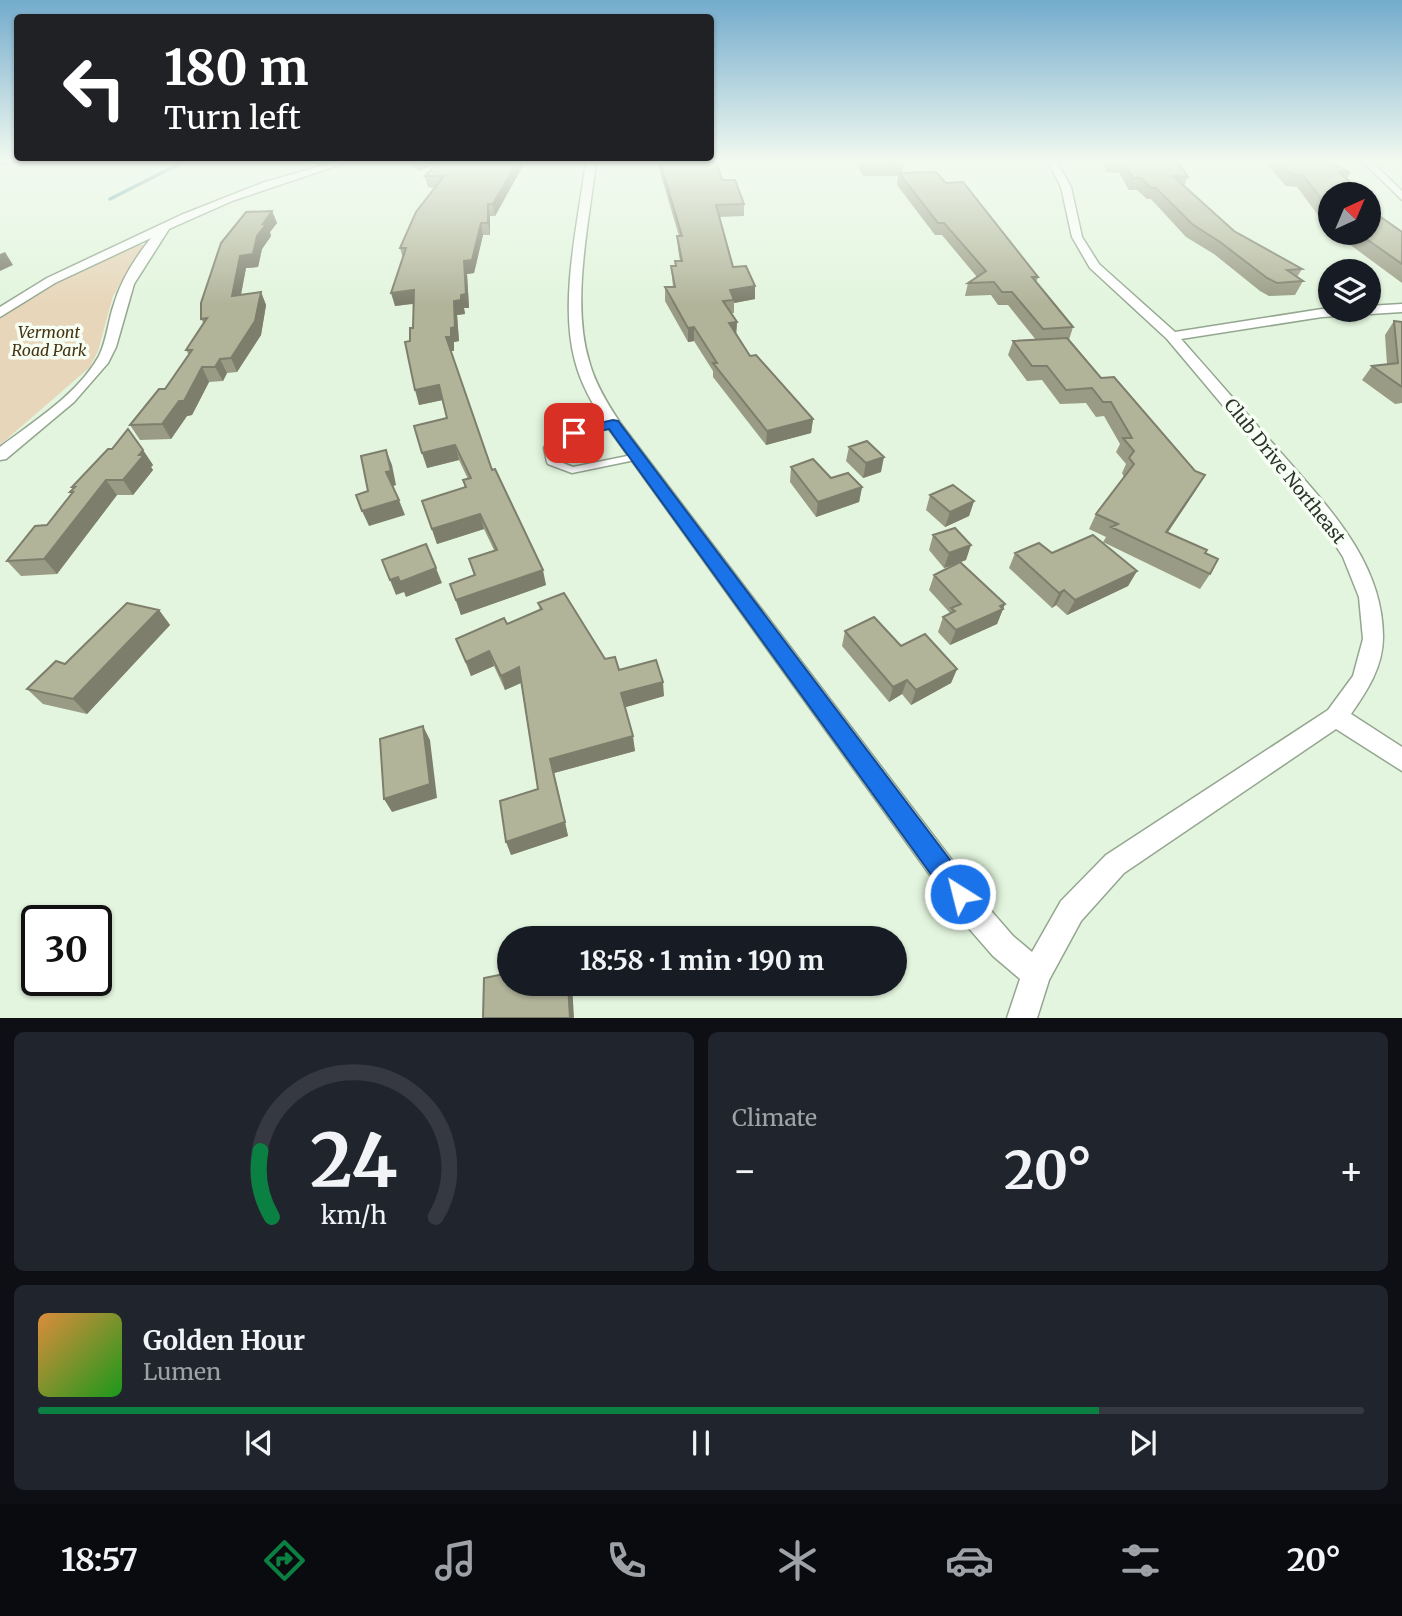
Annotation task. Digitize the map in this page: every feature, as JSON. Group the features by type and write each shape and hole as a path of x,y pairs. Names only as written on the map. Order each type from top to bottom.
{"street":[{"path":"0,313 6,304 66,272 166,229 201,210"},
{"path":"586,210 577,304 578,338 581,360 593,390 637,457 976,915 1003,946 1036,974"},
{"name":"Club Drive Northeast","path":"1022,1017 1036,974 1071,911 1115,864 1336,717 1363,679 1373,639 1368,597 1352,555 1326,517 1172,335 1105,278 1084,252 1077,237 1071,210"},
{"path":"0,455 59,406 104,359 111,345 120,304 129,281 166,229"},
{"path":"1172,335 1322,313 1402,308"},
{"path":"1336,717 1402,760"}],"lane":[{"path":"613,424 553,439 548,448 551,461 572,470 637,457"}],"green space":[{"name":"Vermont Road Park","path":"132,245 144,245 113,296 98,351 90,367 0,445 0,319 32,294"}],"building":[{"path":"418,210 488,210 488,223 481,223 472,260 464,261 466,294 461,295 461,300 454,301 455,327 451,328 451,337 446,337 492,470 495,469 543,570 456,600 450,584 475,575 469,559 497,550 480,514 432,529 422,501 466,487 463,480 471,478 455,445 422,453 414,426 447,418 439,385 415,390 405,342 410,341 410,328 413,328 414,290 391,293 406,248 400,248"},
{"path":"674,210 717,210 733,267 746,266 755,286 730,290 734,300 723,301 737,322 729,323 750,356 756,355 813,419 767,431 713,363 717,363 694,327 688,328 665,287 675,287 671,266 676,266 675,261 682,261 677,236 682,236"},
{"path":"927,210 985,210 1038,277 1032,277 1073,327 1043,329 1012,292 1002,292 994,282 968,283 986,271 944,223 938,223"},
{"path":"1178,210 1210,210 1234,231 1302,269 1287,270 1303,281 1277,283 1267,278 1192,224"},
{"path":"272,211 257,236 253,254 240,256 232,296 261,292 255,321 231,358 220,359 215,367 202,367 184,401 179,401 162,424 130,425 159,389 165,389 192,350 186,350 207,318 201,319 201,303 221,243 246,212"},
{"path":"1381,217 1402,232 1402,264 1375,245 1381,245"},
{"path":"1394,321 1402,322 1402,387 1372,366 1398,363"},
{"path":"1067,338 1101,378 1114,377 1195,471 1205,475 1166,532 1207,550 1205,553 1218,559 1210,574 1111,527 1118,524 1096,514 1134,464 1129,458 1134,451 1123,438 1132,438 1111,402 1103,402 1092,388 1066,390 1047,366 1032,366 1013,341"},
{"path":"128,429 143,450 139,455 144,455 123,480 106,480 44,559 7,561 35,526 47,525 73,492 70,492 75,487 72,487 108,449 112,449"},
{"path":"867,441 884,457 866,463 849,447"},
{"path":"386,450 391,471 386,472 399,500 362,511 356,495 368,491 361,456"},
{"path":"813,459 831,478 848,473 862,487 818,502 791,467"},
{"path":"953,485 974,501 950,512 930,495"},
{"path":"955,528 971,545 949,553 933,535"},
{"path":"1093,535 1137,571 1075,600 1064,590 1059,593 1015,553 1039,543 1052,553"},
{"path":"426,544 436,568 400,582 398,577 390,580 382,560"},
{"path":"960,562 1005,604 1000,606 1003,609 956,630 943,617 955,611 951,608 961,604 934,575"},
{"path":"564,593 605,659 615,657 619,670 656,660 663,682 621,693 633,736 550,759 565,822 506,842 500,801 538,789 519,667 501,676 489,651 466,662 456,639 504,618 507,624 542,609 538,603"},
{"path":"127,603 159,610 73,699 27,689 56,661 65,664"},
{"path":"874,617 901,646 925,634 957,669 916,690 907,680 893,687 845,631"},
{"path":"423,726 430,784 384,799 380,739"},
{"path":"497,975 497,996 569,996 570,1018 483,1018 484,978"}],"route":[{"path":"574,433 613,424 960,894"}]}
